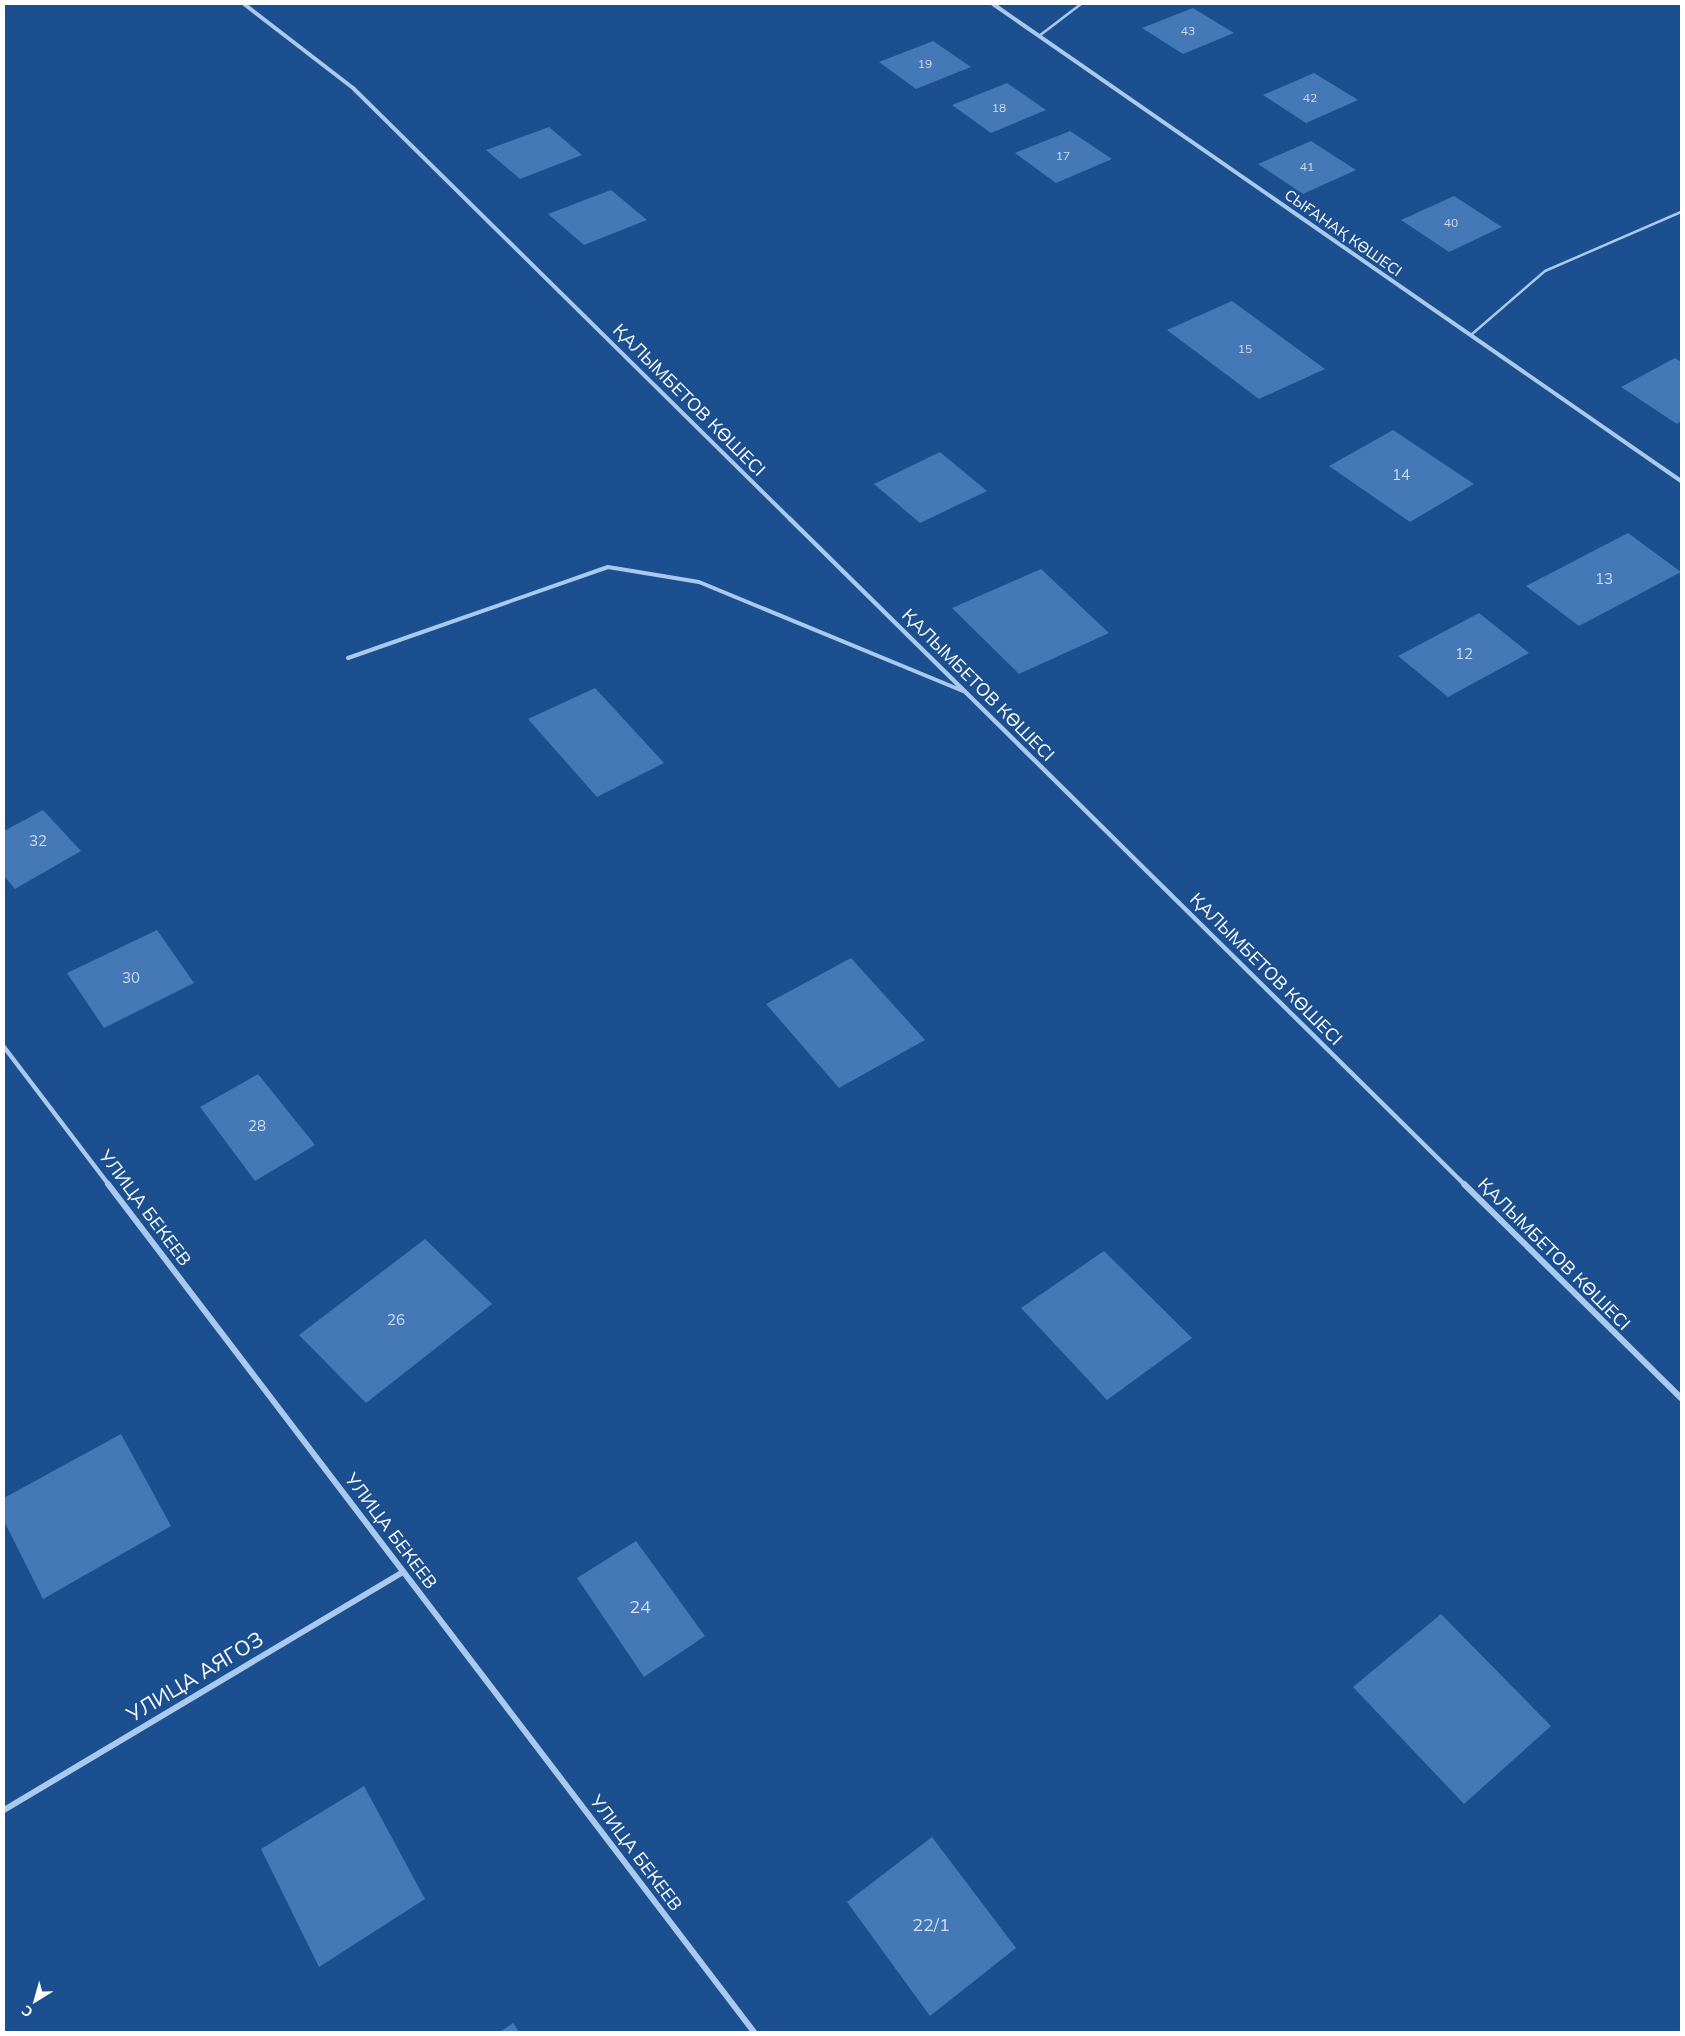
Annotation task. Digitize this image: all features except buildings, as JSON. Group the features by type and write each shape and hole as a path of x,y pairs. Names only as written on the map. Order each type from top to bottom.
{"street":[{"name":"ҚАЛЫМБЕТОВ КӨШЕСІ","path":"244,4 353,88 1681,1398"},
{"name":"СЫҒАНАҚ КӨШЕСІ","path":"993,4 1681,481"},
{"name":"УЛИЦА БЕКЕЕВ","path":"4,1047 754,2032"},
{"name":"УЛИЦА АЯГОЗ","path":"4,1810 403,1572"}],"lane":[{"path":"1039,36 1081,4"},
{"path":"1471,335 1545,271 1681,212"},
{"path":"348,658 608,567 699,582 966,692"}]}
